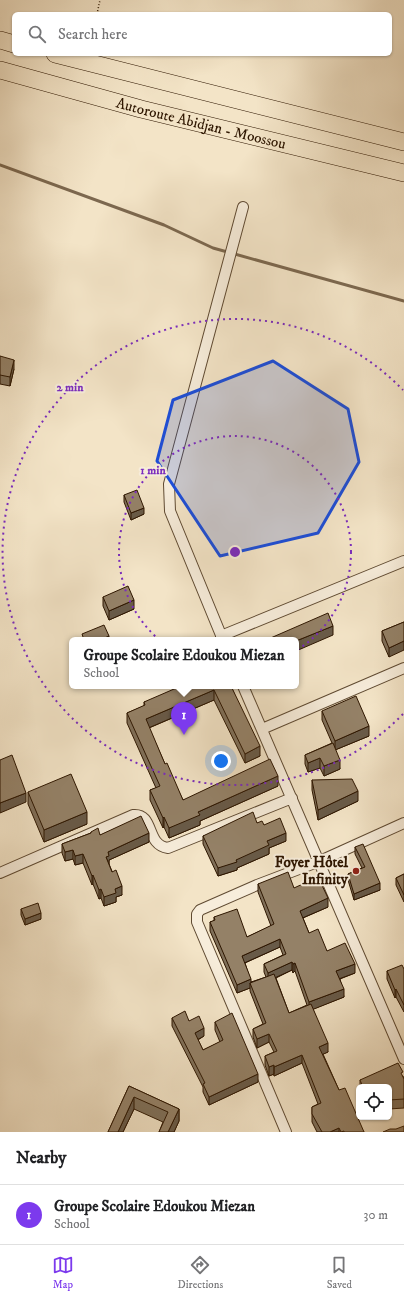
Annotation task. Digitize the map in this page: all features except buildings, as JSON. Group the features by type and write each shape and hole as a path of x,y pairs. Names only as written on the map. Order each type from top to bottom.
{"highway":[{"path":"0,40 12,43"},
{"name":"Autoroute Abidjan - Moossou","path":"63,56 404,142"},
{"name":"Autoroute Abidjan - Moossou","path":"0,70 141,108 404,173"}],"street":[{"path":"222,637 170,511 169,484 243,207"},
{"path":"224,637 404,561"},
{"path":"262,729 404,668"},
{"path":"244,689 320,861 404,1059"},
{"path":"0,873 133,815 139,814 145,818 155,841 160,847 168,848 292,798"},
{"path":"286,1132 197,922 197,914 200,910 257,885 320,861 404,823"}],"path":[{"path":"97,12 100,0"}],"highlighted area":[{"path":"273,361 348,409 359,462 318,533 220,556 157,461 173,400"}],"waterway":[{"path":"0,165 164,225 213,248 404,301"}],"place":[{"name":"Groupe Scolaire Edoukou Miezan","path":"184,735"},
{"name":"Foyer Hôtel Infinity","path":"356,871"}]}
